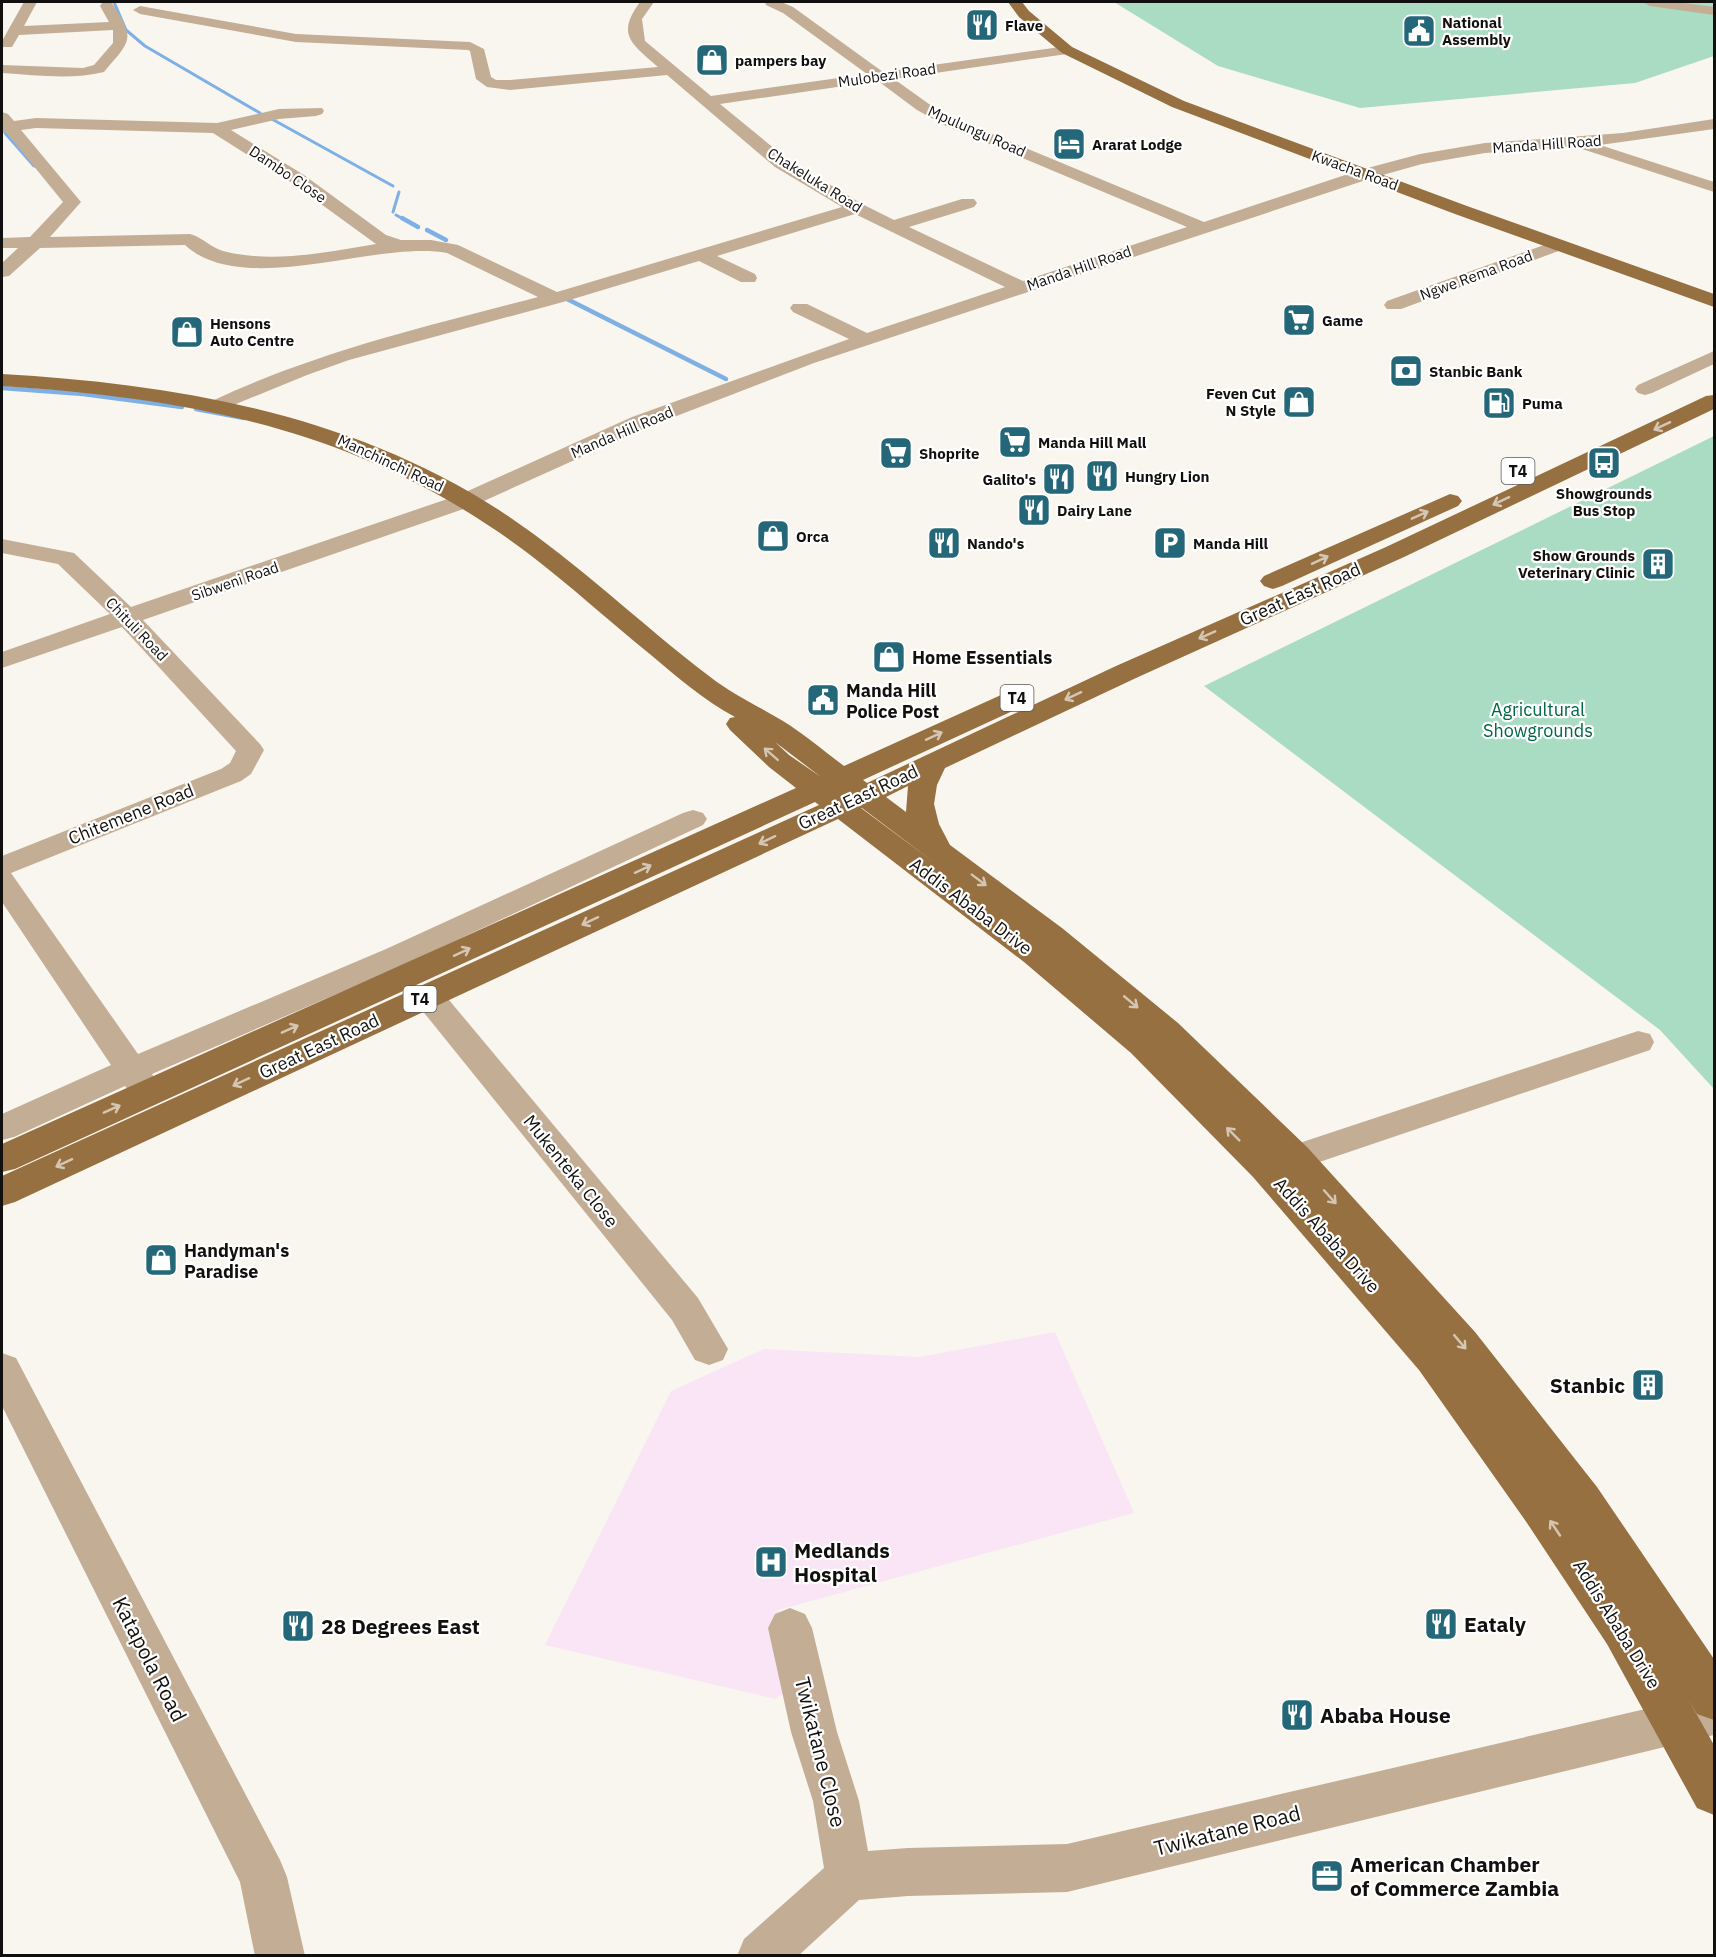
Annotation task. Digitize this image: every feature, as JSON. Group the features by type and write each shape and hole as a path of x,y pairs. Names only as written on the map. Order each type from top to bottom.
{"main road":[{"name":"Kwacha Road","path":"1015,2 1024,14 1067,50 1178,104 1714,301"},
{"name":"Manchinchi Road","path":"2,380 116,388 219,405 285,421 367,450 411,470 467,500 538,551 716,695 765,722 840,802"},
{"name":"Great East Road","path":"2,1192 428,996 840,802 890,756 1714,380"},
{"name":"Great East Road","path":"2,1159 139,1081 409,976 934,762 1126,672 1395,552 1714,401"},
{"name":"Manchinchi Road","path":"716,695 754,740 840,802"},
{"path":"765,722 787,727 824,748 838,752 862,757 890,756"},
{"path":"934,762 920,790 919,806 922,823 938,848"},
{"name":"Addis Ababa Drive","path":"840,802 938,848 1052,935 1166,1031 1280,1162 1433,1358 1542,1510 1616,1619 1702,1711 1714,1791"},
{"name":"Addis Ababa Drive","path":"840,802 1036,954 1280,1162"}],"street":[{"path":"2,52 16,31 30,2"},
{"name":"Chakeluka Road","path":"647,2 634,19 639,43 781,163 856,208 1022,288"},
{"name":"Mpulungu Road","path":"771,2 788,10 923,107 950,122 1201,227"},
{"path":"1650,2 1714,11"},
{"path":"2,69 93,71 99,69 120,44 122,33 107,6"},
{"path":"140,10 296,38 353,43 470,46 477,49 484,79 492,84 510,85 669,70"},
{"path":"16,31 117,26"},
{"name":"Mulobezi Road","path":"707,101 1067,50"},
{"path":"4,124 217,128 279,114 316,111"},
{"path":"2,272 34,243 72,202 4,124"},
{"name":"Manda Hill Road","path":"467,500 640,422 866,339 1366,174 1420,159 1485,148 1576,142 1714,124"},
{"name":"Dambo Close","path":"217,128 298,179 380,239 400,244 431,245 452,249 555,298"},
{"path":"1576,142 1714,187"},
{"path":"892,226 968,203"},
{"path":"219,405 257,386 392,341 555,298 856,208"},
{"path":"2,243 190,239 206,252 234,260 329,258 400,244"},
{"name":"Ngwe Rema Road","path":"1394,305 1558,244"},
{"path":"700,255 747,278"},
{"path":"800,308 866,339"},
{"path":"1645,389 1714,357"},
{"name":"Sibweni Road","path":"2,660 467,500"},
{"name":"Chituli Road","path":"2,546 66,558 128,618 250,750"},
{"name":"Chitemene Road","path":"2,866 231,775 241,768 250,750"},
{"path":"2,1128 139,1081 397,956 693,819"},
{"path":"2,880 139,1081"},
{"name":"Mukenteka Close","path":"428,996 685,1309 709,1349"},
{"path":"1280,1162 1638,1042"},
{"name":"Katapola Road","path":"2,1369 263,1877 280,1956"},
{"name":"Twikatane Close","path":"790,1628 814,1732 836,1801 849,1877"},
{"name":"Twikatane Road","path":"849,1877 908,1872 1067,1868 1702,1711"},
{"path":"761,1956 849,1877"}],"shaded area":[{"name":"Medlands Hospital","path":"1055,1332 1134,1513 778,1610 794,1693 778,1696 776,1699 545,1645 671,1391 764,1349 920,1357"}],"green space":[{"path":"1114,2 1714,2 1714,56 1635,83 1360,108 1218,66"},
{"name":"Agricultural Showgrounds","path":"1714,436 1714,1089 1660,1030 1204,686"}],"waterway":[{"path":"114,2 126,30 145,46 260,113"},
{"path":"270,118 393,186"},
{"path":"5,133 34,166"},
{"path":"393,212 399,192"},
{"path":"396,215 405,220"},
{"path":"402,218 418,227"},
{"path":"427,230 446,240"},
{"path":"567,299 726,379"},
{"path":"2,388 83,394 182,407"},
{"path":"196,409 244,418"}],"place":[{"name":"Flave","path":"982,25"},
{"name":"National Assembly","path":"1419,31"},
{"name":"pampers bay","path":"712,60"},
{"name":"Ararat Lodge","path":"1069,144"},
{"name":"Game","path":"1299,320"},
{"name":"Hensons Auto Centre","path":"187,332"},
{"name":"Stanbic Bank","path":"1406,371"},
{"name":"Feven Cut N Style","path":"1299,402"},
{"name":"Puma","path":"1499,403"},
{"name":"Manda Hill Mall","path":"1015,442"},
{"name":"Shoprite","path":"896,453"},
{"name":"Showgrounds Bus Stop","path":"1604,463"},
{"name":"Hungry Lion","path":"1102,476"},
{"name":"Galito's","path":"1059,479"},
{"name":"Dairy Lane","path":"1034,510"},
{"name":"Orca","path":"773,536"},
{"name":"Nando's","path":"944,543"},
{"name":"Manda Hill","path":"1170,543"},
{"name":"Show Grounds Veterinary Clinic","path":"1658,564"},
{"name":"Home Essentials","path":"889,657"},
{"name":"Manda Hill Police Post","path":"823,700"},
{"name":"Handyman's Paradise","path":"161,1260"},
{"name":"Stanbic","path":"1648,1385"},
{"name":"Medlands Hospital","path":"771,1562"},
{"name":"Eataly","path":"1441,1624"},
{"name":"28 Degrees East","path":"298,1626"},
{"name":"Ababa House","path":"1297,1715"},
{"name":"American Chamber of Commerce Zambia","path":"1327,1876"}]}
